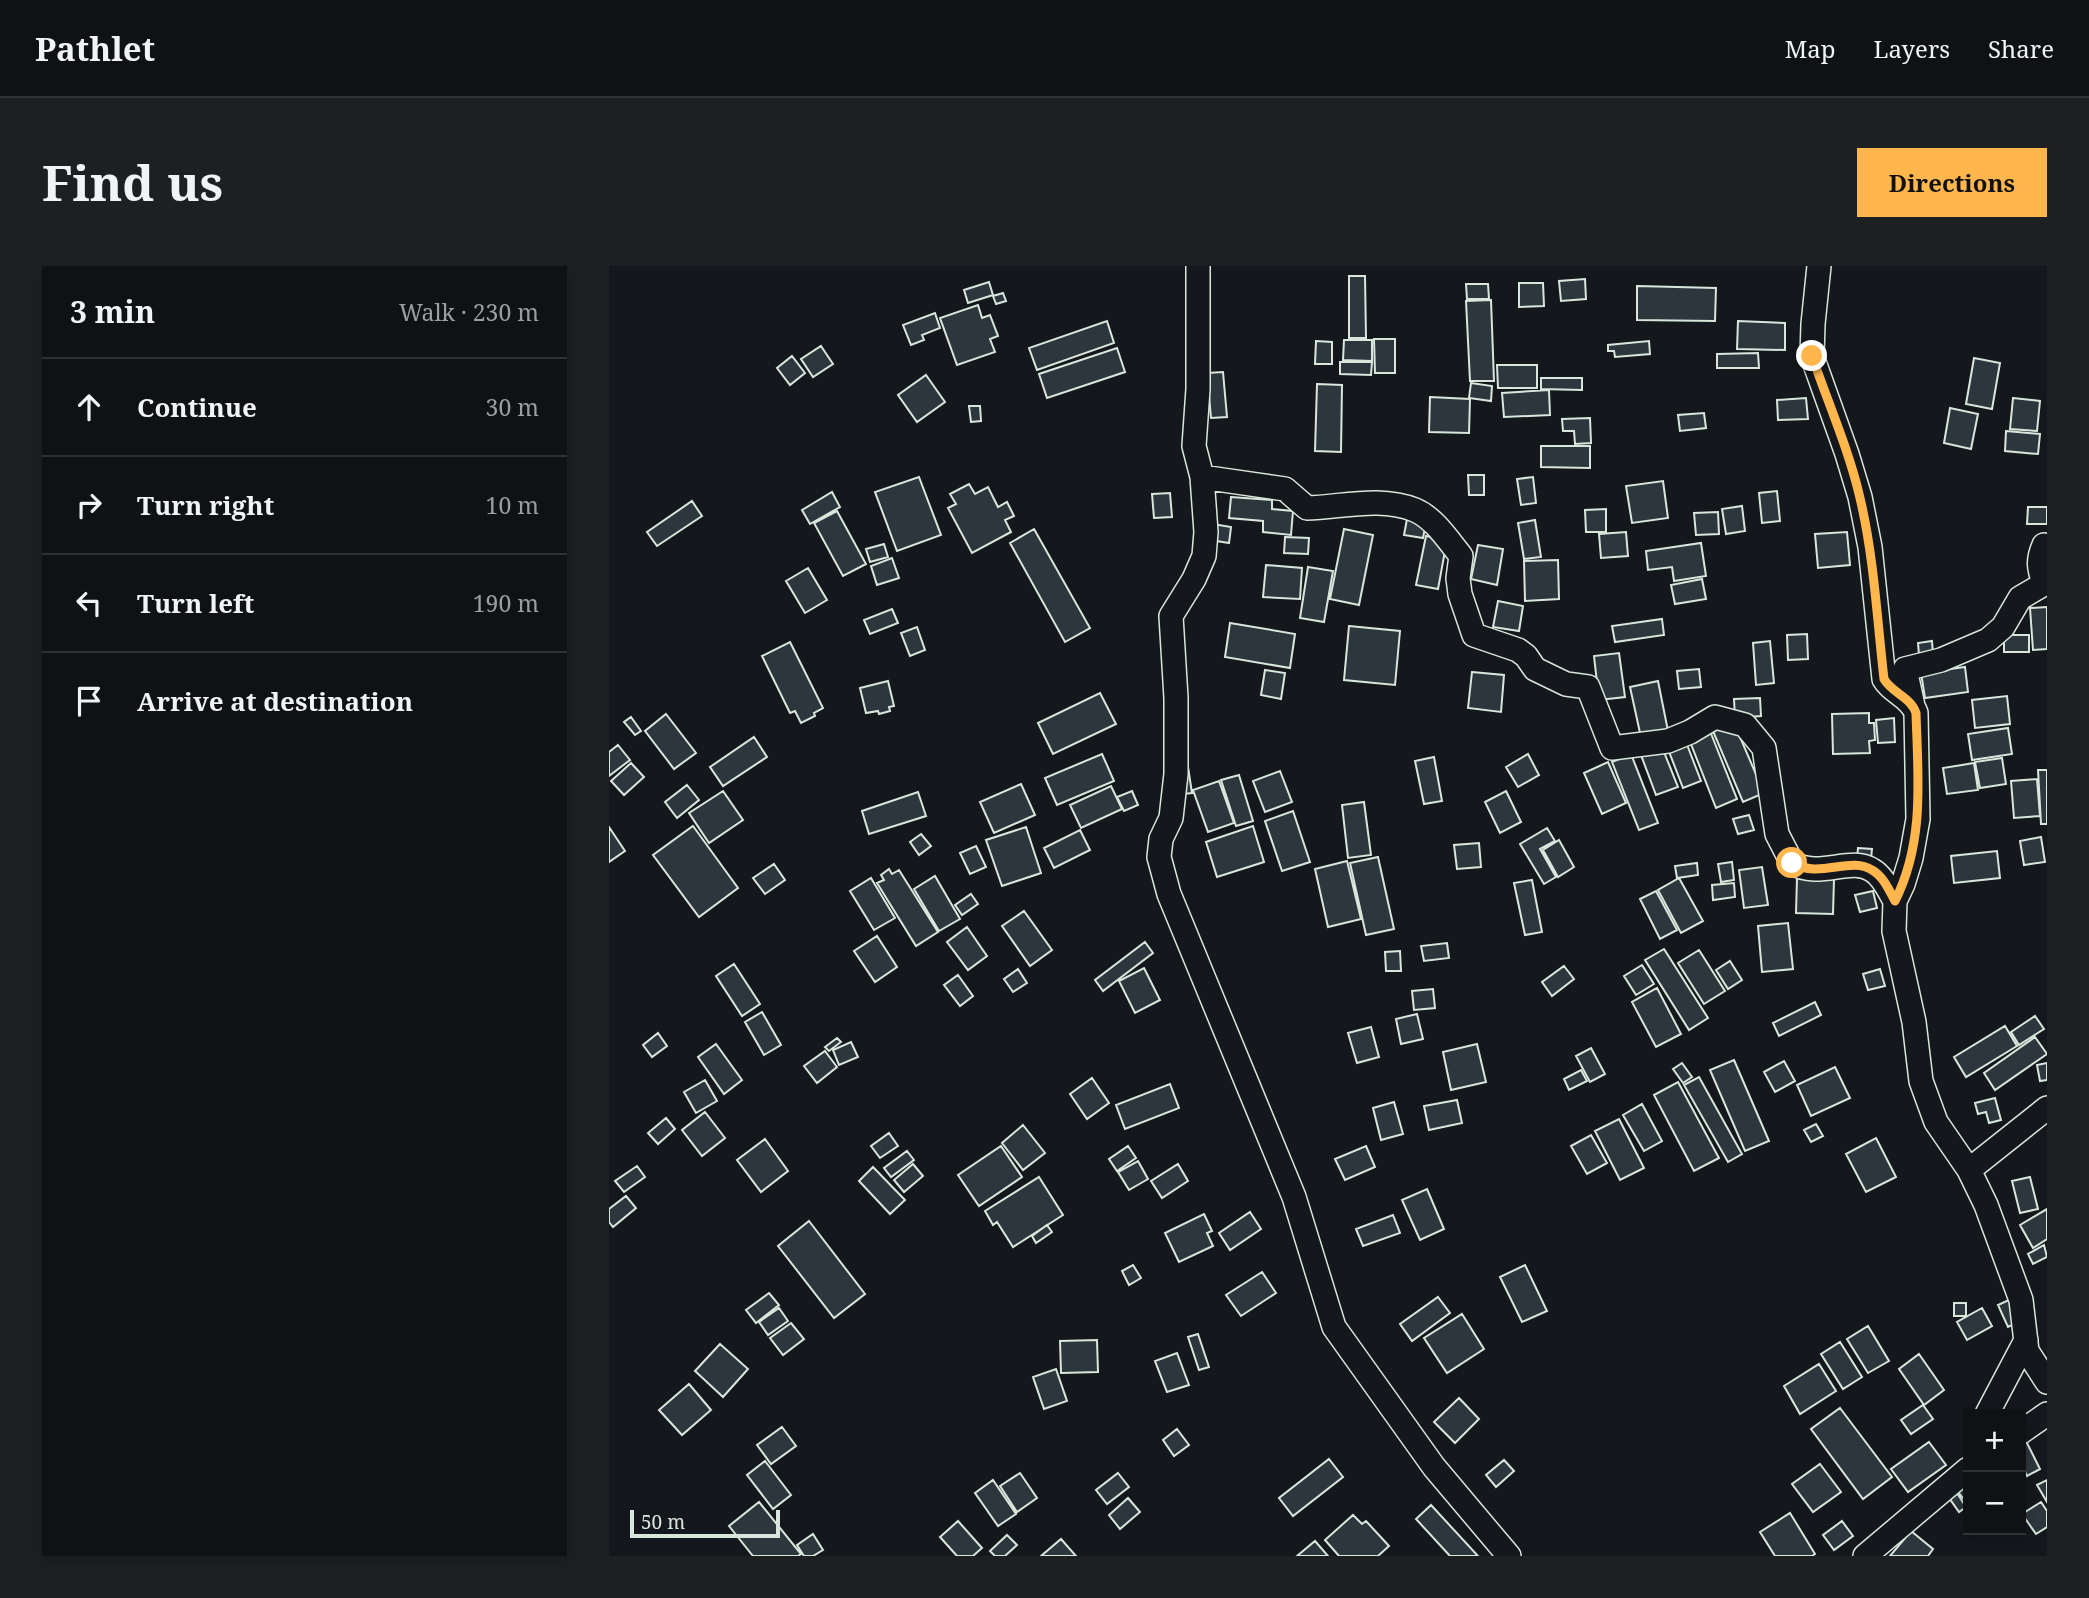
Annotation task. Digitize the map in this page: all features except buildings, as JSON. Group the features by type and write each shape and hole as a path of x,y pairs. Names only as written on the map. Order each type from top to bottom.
{"street":[{"path":"1198,266 1198,389 1193,446 1202,477 1206,532 1204,556 1194,579 1171,616 1176,698 1176,774 1171,818 1161,839 1159,857 1169,894 1294,1197 1333,1327 1434,1468 1509,1556"},
{"path":"1819,266 1812,324 1812,356 1860,497 1870,547 1884,679 1913,706"},
{"path":"1202,477 1285,489 1307,508 1379,503 1416,511 1434,524 1461,556 1459,594 1474,635 1518,650 1535,669 1566,684 1588,687 1612,748 1668,741 1690,732 1715,716 1745,725 1764,748 1777,834 1792,863 1812,870 1856,865 1872,869 1882,879 1895,901"},
{"path":"2044,545 2038,557 2044,584 2020,598 2003,627 1988,640 1941,660 1905,669 1916,713 1918,819 1911,858 1895,901 1894,932 1915,1022 1921,1081 1927,1102 1936,1122 1969,1170 1986,1205 2021,1300 2027,1351 2047,1382"},
{"path":"1969,1170 2047,1108"},
{"path":"1990,1409 2026,1340"},
{"path":"2026,1428 2047,1413"},
{"path":"1865,1556 1963,1470"}],"route":[{"path":"1792,863 1812,870 1856,865 1872,869 1882,879 1895,901 1911,858 1918,819 1916,713 1913,706 1884,679 1870,547 1860,497 1812,356"}]}
